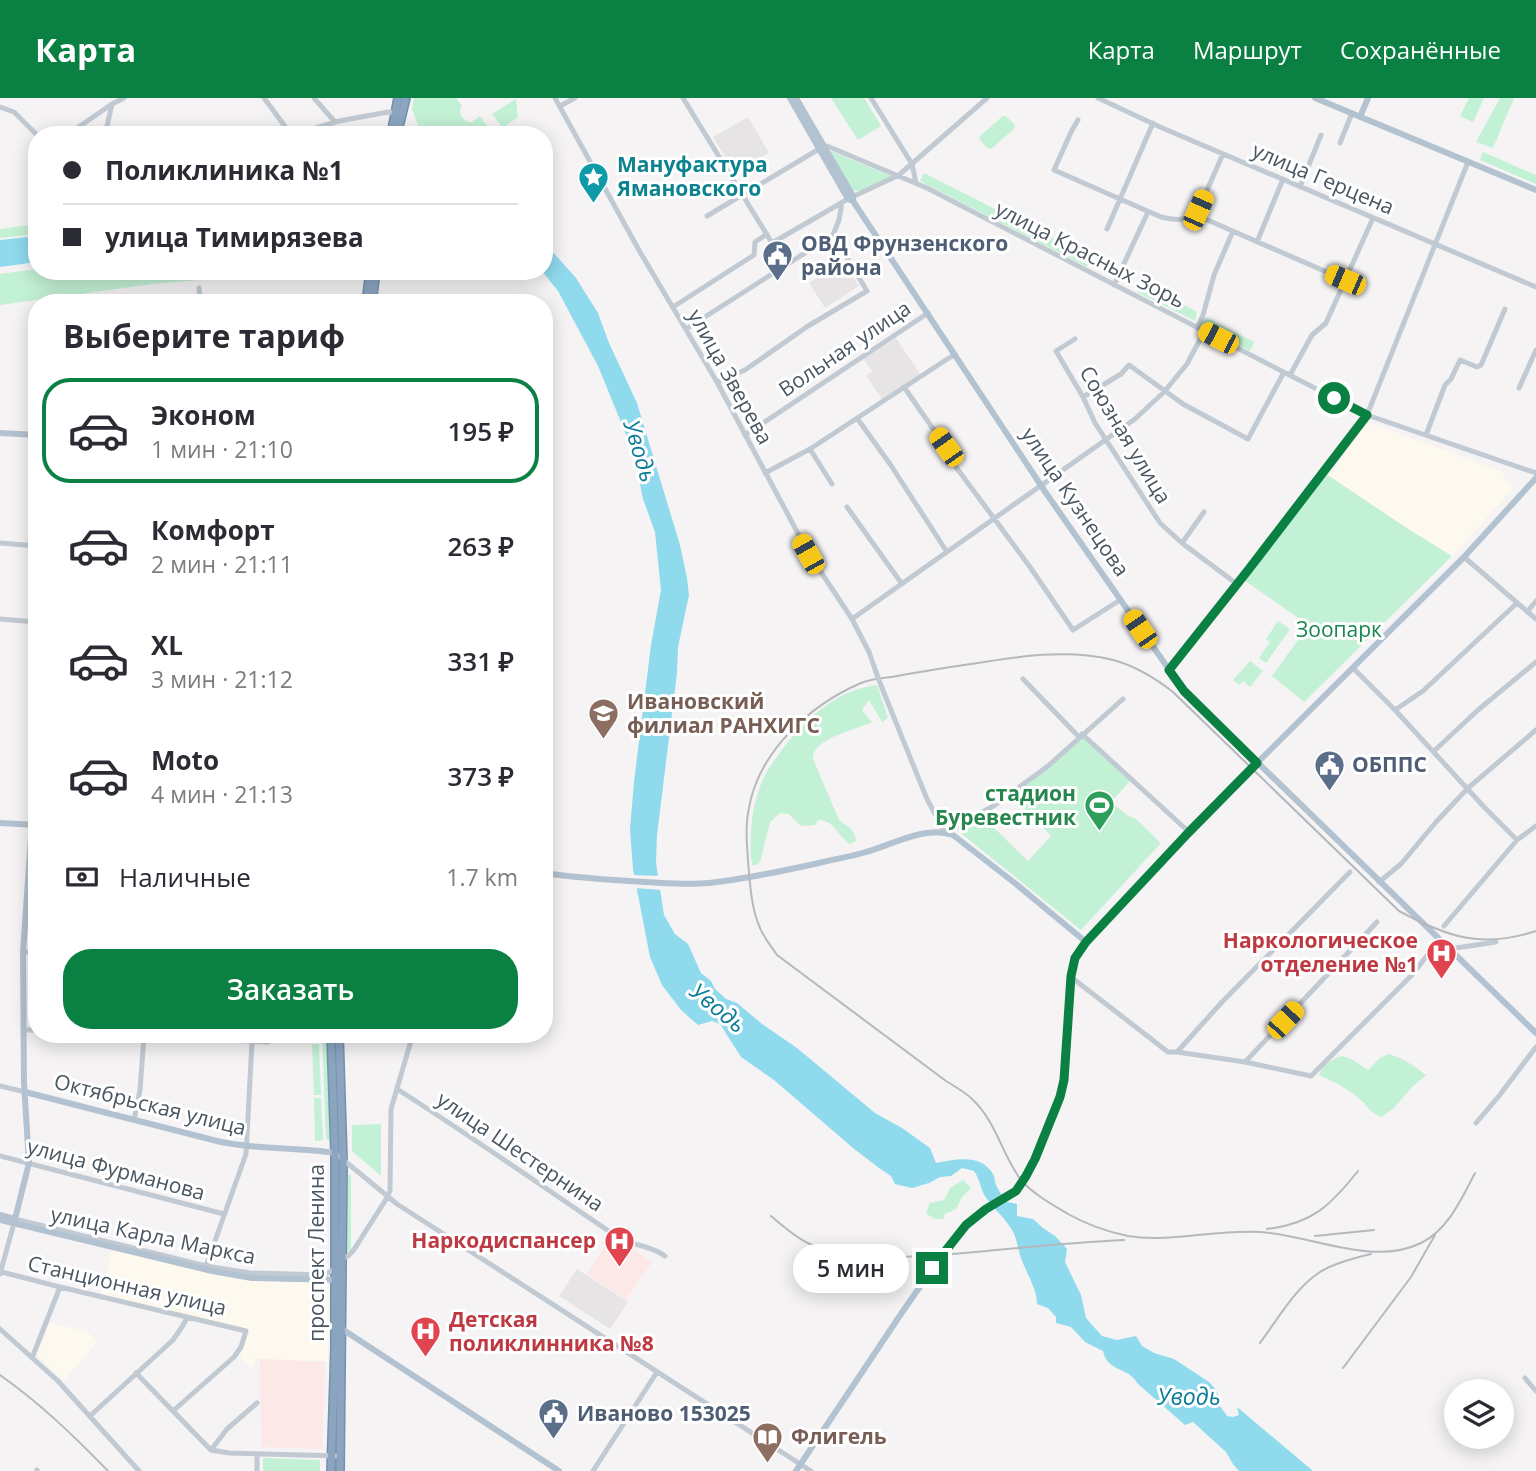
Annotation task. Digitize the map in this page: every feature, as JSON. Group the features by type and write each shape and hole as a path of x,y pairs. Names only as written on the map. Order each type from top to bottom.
{"highway":[{"path":"396,126 398,98"},
{"path":"394,126 405,98"},
{"name":"проспект Ленина","path":"331,1043 335,1153 334,1269 338,1280"},
{"name":"проспект Ленина","path":"339,1043 343,1161 342,1259 338,1280 336,1456 340,1471"},
{"name":"проспект Ленина","path":"331,1471 336,1456"}],"main road":[{"name":"улица Кузнецова","path":"790,98 821,148"},
{"name":"улица Кузнецова","path":"796,98 849,199 928,313 1041,486 1184,691 1536,1033"},
{"path":"1315,98 1536,190"},
{"path":"1360,117 1368,98"},
{"path":"0,433 28,435"},
{"path":"798,1468 929,1272 966,1225 1016,1191 1026,1176 1060,1097 1065,1074 1071,976 1075,958 1086,942 1189,832 1464,557 1536,478"},
{"path":"0,821 28,822"},
{"path":"553,874 627,881 709,883 866,852 934,832 945,833 953,835 1086,942"},
{"path":"15,1221 29,1163 23,952 28,908"},
{"name":"Октябрьская улица","path":"25,1092 247,1147 335,1153"},
{"name":"улица Карла Маркса","path":"0,1217 252,1278 338,1280"},
{"path":"338,1327 559,1471"}],"street":[{"path":"107,98 112,104"},
{"path":"80,126 124,98"},
{"path":"264,98 284,126"},
{"path":"314,98 335,122"},
{"name":"улица Зверева","path":"555,98 639,251 717,382 808,554 852,619 869,652 927,799 945,833"},
{"path":"560,106 575,98"},
{"path":"683,98 772,243 849,199 899,176 986,98"},
{"path":"871,98 912,164 916,183"},
{"name":"улица Герцена","path":"1098,98 1536,287"},
{"path":"107,126 112,104"},
{"path":"0,107 14,112 28,126"},
{"path":"322,126 388,112 396,117"},
{"path":"1340,143 1352,113"},
{"path":"1078,120 1054,170 1148,212 1174,220 1185,220 1196,215 1223,153"},
{"path":"1107,229 1153,123"},
{"path":"1300,187 1321,135"},
{"path":"707,216 821,148"},
{"name":"улица Красных Зорь","path":"821,148 833,148 927,188 1367,415 1536,473"},
{"path":"1169,670 1367,415 1468,162"},
{"path":"1257,242 1283,179"},
{"path":"686,329 833,235 849,199"},
{"path":"1114,285 1148,212"},
{"path":"1196,215 1345,280"},
{"path":"1083,397 1121,374 1129,365 1183,404 1248,439 1312,334 1326,323 1373,218"},
{"path":"1196,328 1233,231"},
{"path":"673,307 754,255 755,242 767,234"},
{"path":"717,382 745,370 808,326 867,291 833,235"},
{"path":"199,288 199,294"},
{"path":"1426,435 1446,385 1460,360 1477,367 1481,365 1505,309"},
{"name":"Вольная улица","path":"745,435 928,313"},
{"path":"852,619 1135,419 1164,392 1187,364 1204,331"},
{"name":"Союзная улица","path":"1075,339 1056,351 1094,421 1160,523 1237,584"},
{"path":"1519,388 1536,350"},
{"path":"765,472 810,449 955,354"},
{"path":"904,387 954,459 956,467 1030,566 1073,630 1120,600"},
{"path":"857,418 947,552"},
{"path":"810,449 832,484"},
{"path":"847,507 902,584"},
{"path":"1182,543 1204,512"},
{"path":"0,543 28,546"},
{"path":"1464,557 1536,619"},
{"path":"1527,612 1536,601"},
{"path":"1395,710 1423,691 1517,604"},
{"path":"0,619 28,621"},
{"path":"1434,751 1536,662"},
{"path":"1353,668 1517,840"},
{"path":"1023,680 1080,736 1189,832"},
{"path":"945,833 1011,794 1048,766 1123,699"},
{"path":"1379,882 1401,864 1468,788 1536,730"},
{"path":"1444,926 1517,840 1536,825"},
{"path":"1177,1052 1222,1002 1350,872"},
{"path":"1245,1062 1377,922"},
{"path":"1071,976 1168,1052 1245,1062 1311,1076 1412,975 1439,940"},
{"path":"1449,949 1496,942"},
{"path":"23,952 28,952"},
{"path":"134,1120 140,1090 143,1043"},
{"path":"205,1267 247,1147 251,1043"},
{"path":"342,1259 353,1251 390,1191 391,1113 410,1043"},
{"path":"1476,1124 1536,1047"},
{"name":"Октябрьская улица","path":"0,1086 25,1092"},
{"name":"улица Шестернина","path":"397,1090 620,1239 659,1251 665,1256"},
{"path":"335,1153 387,1197 657,1372 798,1468 811,1471"},
{"name":"улица Фурманова","path":"0,1156 224,1214"},
{"path":"0,1262 15,1221"},
{"path":"1,1273 3,1254"},
{"name":"улица Карла Маркса","path":"205,1267 250,1273 325,1275 334,1269"},
{"name":"Станционная улица","path":"1,1273 246,1331 241,1347 234,1357 173,1411"},
{"path":"32,1358 60,1287"},
{"path":"90,1416 173,1340 187,1318"},
{"path":"0,1329 58,1381 139,1471"},
{"path":"593,1471 657,1372"},
{"path":"136,1373 211,1450 229,1453 336,1456"},
{"path":"1525,1378 1536,1391"},
{"path":"211,1450 227,1429 257,1403"},
{"path":"257,1454 257,1471"}],"shaded area":[{"path":"748,117 769,153 736,174 713,137"},
{"path":"843,261 859,286 825,308 809,283"},
{"path":"896,338 920,374 882,399 866,376 872,371 863,359"},
{"path":"1367,422 1504,472 1503,477 1512,487 1511,490 1451,558 1330,476"},
{"name":"Наркодиспансер","path":"612,1236 652,1262 626,1300 587,1274"},
{"path":"112,1249 258,1280 329,1283 328,1361 255,1359 254,1367 250,1367 236,1351 243,1341 245,1329 101,1295"},
{"path":"577,1269 628,1302 610,1329 559,1296"},
{"path":"49,1323 86,1331 98,1341 64,1381 36,1354 43,1343"},
{"path":"260,1359 325,1362 322,1449 261,1447"}],"green space":[{"path":"414,98 456,98 462,106 460,112 464,119 472,122 480,116 487,126 421,126 412,109"},
{"path":"831,98 864,98 881,126 858,140"},
{"path":"1469,98 1484,98 1473,122 1460,116"},
{"path":"1500,98 1514,98 1493,148 1476,142"},
{"path":"516,99 518,117 506,126 501,126 492,114"},
{"path":"1003,116 1015,125 1014,129 991,149 987,148 979,139 980,136"},
{"path":"831,151 891,176 872,188 850,190 830,154"},
{"path":"1483,152 1536,175 1536,184 1480,160"},
{"path":"924,173 1091,258 1087,267 920,181"},
{"path":"28,225 28,235 0,238 0,229"},
{"path":"28,270 28,280 198,280 80,294 28,294 28,301 0,305 0,274"},
{"path":"1141,282 1197,312 1195,321 1137,292"},
{"path":"1205,317 1254,342 1250,351 1200,325"},
{"name":"Зоопарк","path":"1323,472 1452,556 1304,702 1272,676 1310,626 1241,578"},
{"path":"1278,621 1290,629 1266,663 1259,658 1270,642 1266,639"},
{"path":"1250,661 1263,671 1250,687 1243,681 1239,685 1233,680"},
{"path":"877,685 888,718 882,722 869,700 862,710 872,722 827,740 820,745 813,759 839,820 850,828 856,841 850,844 832,825 823,820 818,820 815,825 801,826 789,814 780,813 770,822 760,862 752,865 751,832 759,789 784,747 813,716 836,699"},
{"name":"стадион Буревестник","path":"1079,737 1084,738 1130,781 1111,802 1136,819 1161,843 1081,930 957,830 979,818 990,824 1028,861 1051,836 1012,795"},
{"path":"322,1043 327,1043 330,1141 326,1139"},
{"path":"319,1044 321,1095 314,1095 312,1045"},
{"path":"1389,1054 1426,1075 1394,1108 1381,1117 1349,1091 1319,1075 1328,1063 1342,1056 1368,1070 1380,1058"},
{"path":"314,1098 321,1098 323,1140 315,1141"},
{"path":"381,1124 381,1176 352,1151 352,1125"},
{"path":"351,1174 351,1250 346,1252 345,1179"},
{"path":"963,1180 971,1188 956,1209 945,1214 943,1219 934,1219 926,1213 930,1203 944,1200 950,1188"},
{"path":"263,1458 320,1460 320,1471 263,1471"}],"water":[{"path":"28,237 28,263 0,267 0,240"},
{"name":"Уводь","path":"553,252 576,278 598,313 637,403 680,545 687,578 689,595 678,647 656,863 664,915 675,934 688,944 701,973 726,999 737,1003 797,1048 875,1113 930,1148 936,1163 968,1159 989,1169 1007,1202 1017,1204 1017,1216 1033,1219 1067,1249 1065,1262 1081,1295 1086,1318 1102,1336 1117,1340 1136,1336 1142,1346 1174,1359 1209,1382 1217,1391 1220,1406 1227,1416 1239,1415 1237,1407 1313,1471 1239,1471 1226,1452 1193,1422 1185,1425 1134,1378 1109,1363 1103,1351 1085,1342 1071,1327 1056,1323 1056,1317 1048,1308 1037,1304 1014,1234 985,1196 974,1171 962,1168 951,1176 940,1177 912,1188 895,1184 891,1176 853,1148 774,1080 741,1057 720,1024 712,1021 698,1025 681,1010 662,985 650,957 633,869 630,829 651,645 661,590 655,532 643,499 634,454 598,366 558,291 549,280 553,280"}],"pier":[{"path":"630,875 662,876 663,890 633,888"}],"railway":[{"path":"1475,1173 1447,1222 1431,1237 1402,1250 1362,1251 1260,1232 1144,1238 1113,1232 1075,1218 1043,1199 1021,1180 987,1117 969,1096 777,955 762,932 753,904 747,841 749,808 764,768 775,749 790,732 823,704 861,683 1023,656 1096,656 1137,669 1173,692 1399,911 1433,928 1465,937 1499,939 1536,931"},
{"path":"1267,1229 1296,1223 1319,1211 1339,1194 1358,1171"},
{"path":"771,1216 810,1244 852,1255 927,1256 1124,1240"},
{"path":"1315,1236 1374,1230"},
{"path":"1343,1368 1411,1277 1435,1235"},
{"path":"1260,1343 1287,1305 1311,1279 1331,1266 1371,1254"},
{"path":"0,1375 56,1420 108,1471"}],"place":[{"name":"Мануфактура Ямановского","path":"594,204"},
{"name":"ОВД Фрунзенского района","path":"778,283"},
{"name":"Ивановский филиал РАНХИГС","path":"604,741"},
{"name":"ОБППС","path":"1329,792"},
{"name":"стадион Буревестник","path":"1099,833"},
{"name":"Наркологическое отделение №1","path":"1441,980"},
{"name":"Наркодиспансер","path":"619,1268"},
{"name":"Детская поликлинника №8","path":"426,1359"},
{"name":"Иваново 153025","path":"554,1441"},
{"name":"Флигель","path":"768,1464"}],"route":[{"path":"932,1268 966,1225 1016,1191 1035,1159 1060,1097 1064,1080 1070,987 1075,958 1086,942 1257,763 1184,691 1169,670 1367,415 1334,398"}]}
